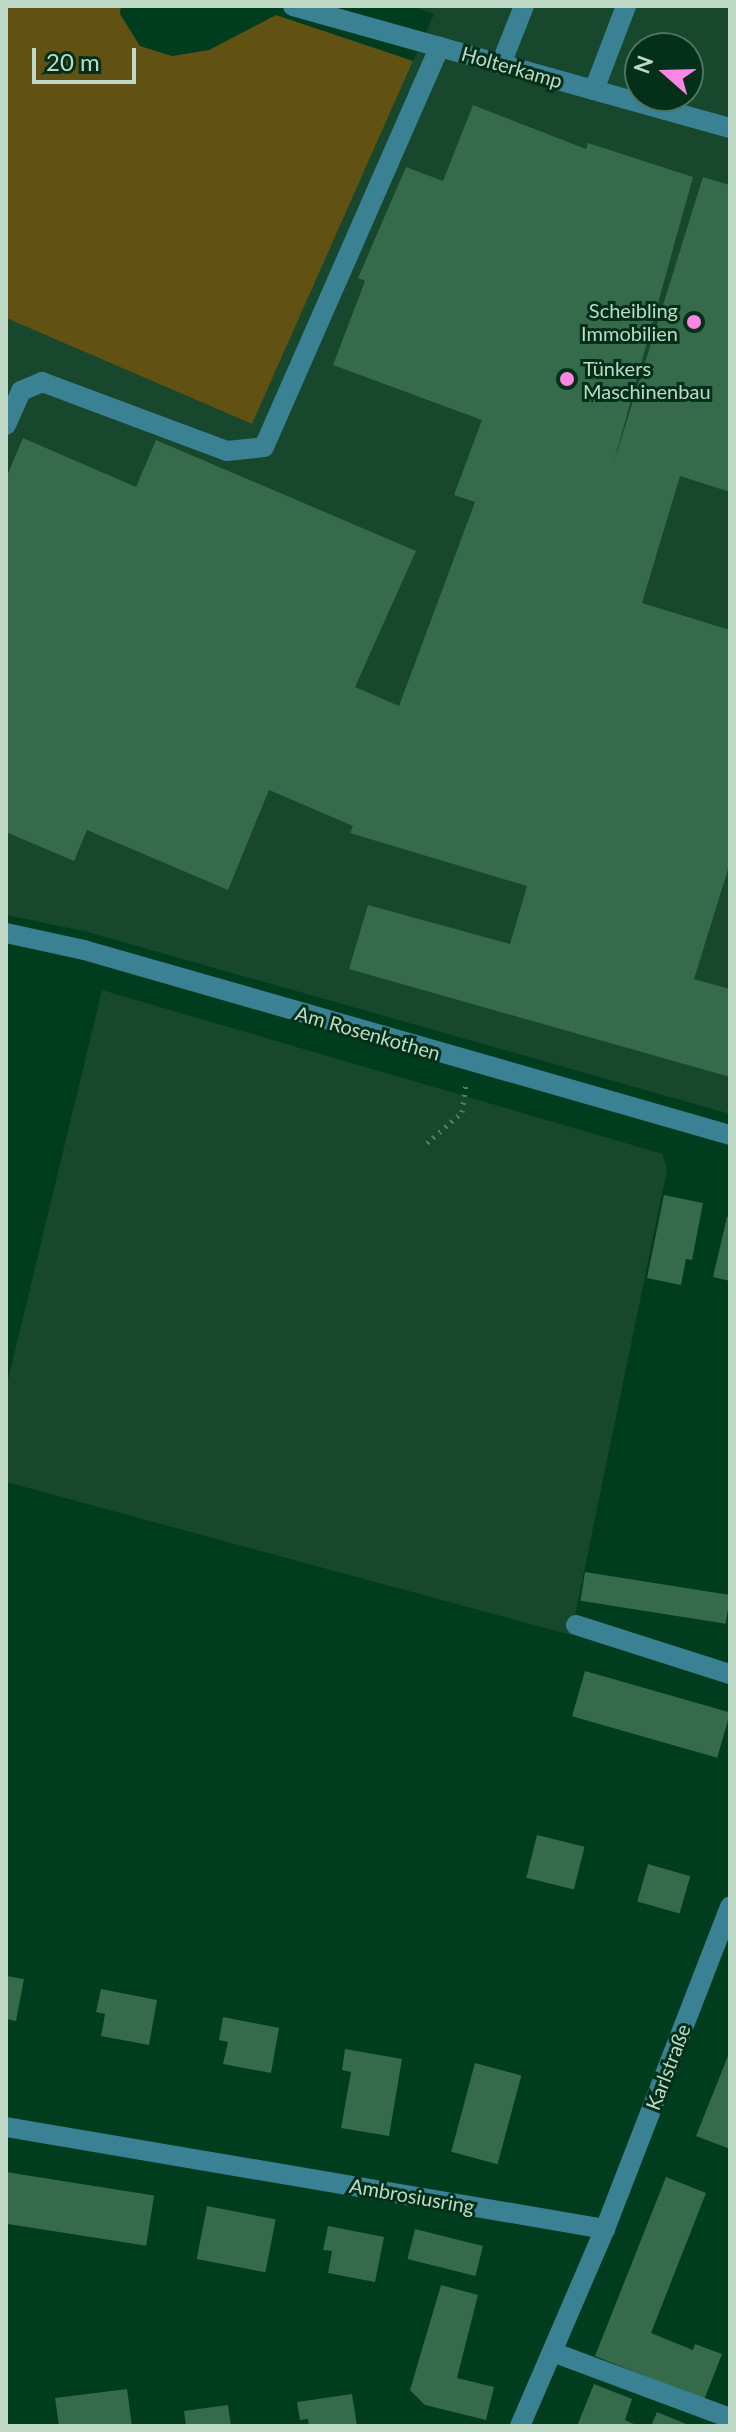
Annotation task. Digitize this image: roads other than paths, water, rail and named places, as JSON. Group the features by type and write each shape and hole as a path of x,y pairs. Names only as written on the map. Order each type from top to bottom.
{"street":[{"name":"Holterkamp","path":"293,6 730,128"},
{"path":"501,64 524,6"},
{"path":"594,90 626,6"},
{"path":"6,425 21,391 42,382 227,451 264,447 440,47"},
{"name":"Am Rosenkothen","path":"6,933 84,950 730,1135"},
{"path":"576,1625 730,1674"},
{"name":"Karlstraße","path":"605,2229 730,1906"},
{"name":"Ambrosiusring","path":"6,2127 605,2229"},
{"path":"520,2426 555,2353 605,2229"},
{"path":"555,2353 730,2418"}],"place":[{"name":"Scheibling Immobilien","path":"694,322"},
{"name":"Tünkers Maschinenbau","path":"567,379"}]}
